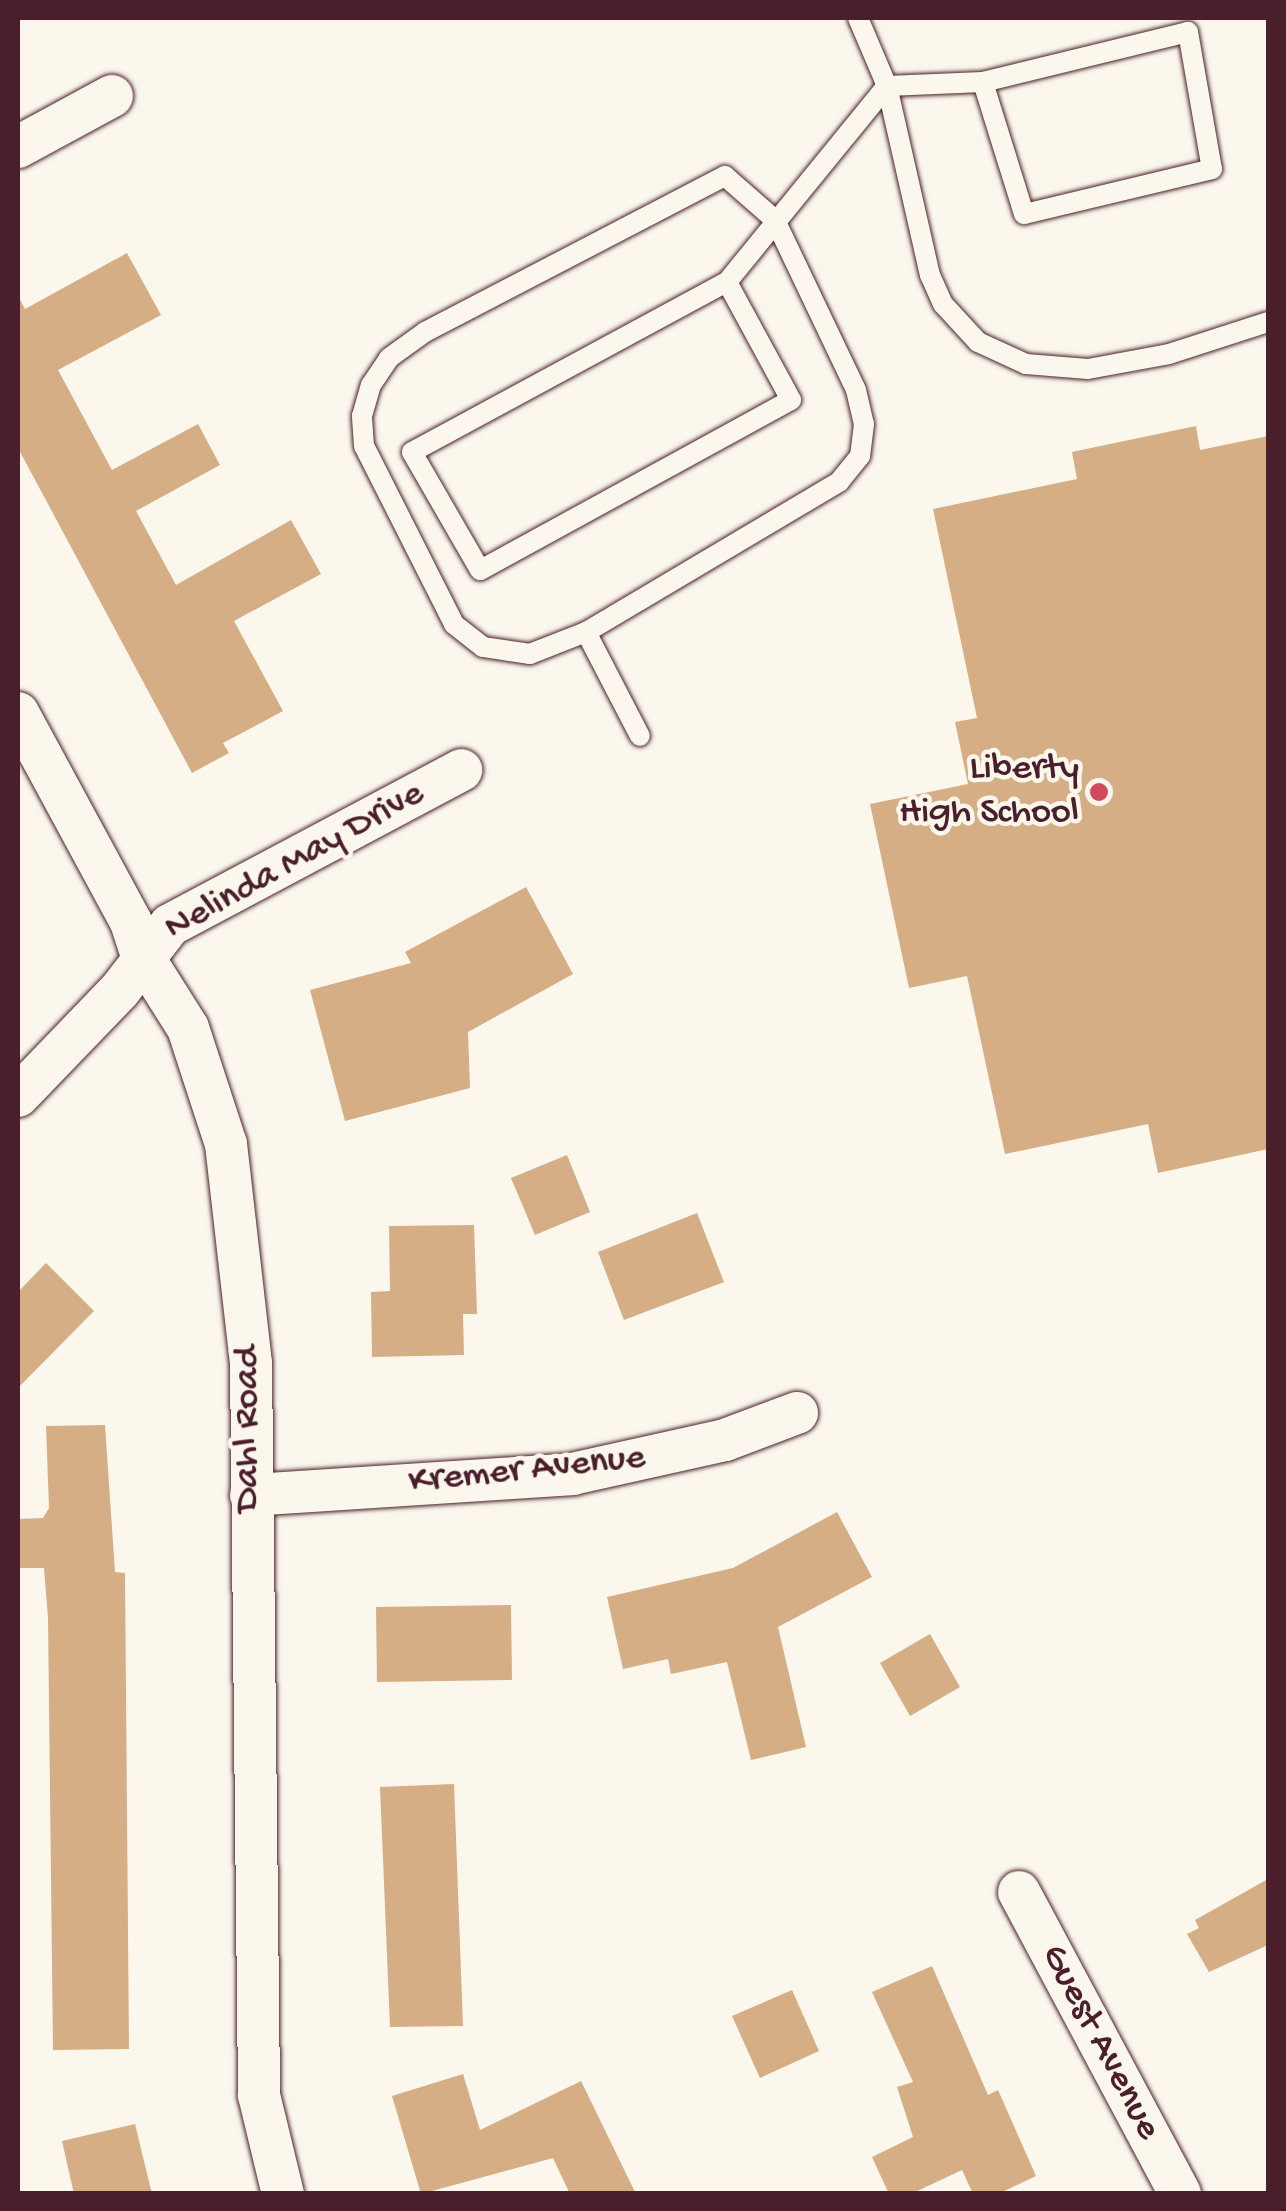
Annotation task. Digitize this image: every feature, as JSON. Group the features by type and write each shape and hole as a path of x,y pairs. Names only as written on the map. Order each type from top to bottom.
{"street":[{"path":"18,147 112,96"},
{"name":"Dahl Road","path":"18,714 131,922 142,955 188,1028 226,1144 251,1363 254,1981 260,2096 283,2194"},
{"name":"Nelinda May Drive","path":"18,1096 120,990 142,955 197,909 460,770"},
{"name":"Kremer Avenue","path":"251,1495 572,1474 725,1440 797,1413"},
{"name":"Guest Avenue","path":"1019,1892 1180,2194"}],"lane":[{"path":"858,18 888,86 930,275 943,304 978,342 1026,364 1088,369 1169,354 1268,322"},
{"path":"727,282 792,400 480,570 412,452 727,282 888,86 984,82 1188,32 1212,170 1024,214 984,82"},
{"path":"725,176 775,220 856,390 860,456 839,482 586,632 530,654 483,648 454,624 364,446 362,416 371,385 388,358 425,332 725,176"},
{"path":"586,632 640,736"}],"building":[{"path":"127,253 161,315 58,370 112,470 198,424 220,465 136,511 176,585 291,520 321,574 234,621 283,711 223,743 229,753 192,773 18,448 18,296 25,309"},
{"name":"Liberty High School","path":"1196,426 1200,450 1268,436 1268,1149 1158,1173 1148,1124 1005,1154 967,976 909,988 870,804 968,784 955,722 977,718 933,509 1077,479 1072,452"},
{"path":"526,887 573,974 468,1032 470,1088 345,1121 310,990 411,963 405,952"},
{"path":"567,1155 590,1212 535,1235 511,1178"},
{"path":"697,1213 724,1282 624,1320 598,1252"},
{"path":"474,1225 477,1314 463,1314 464,1355 372,1357 371,1292 390,1291 389,1226"},
{"path":"46,1263 94,1311 18,1388 18,1292"},
{"path":"105,1425 115,1572 125,1573 129,2049 53,2050 48,1618 44,1568 18,1568 18,1519 43,1518 49,1508 46,1426"},
{"path":"837,1512 872,1577 778,1627 806,1747 751,1760 727,1662 671,1674 668,1659 623,1669 607,1597 733,1568"},
{"path":"511,1605 512,1680 377,1682 376,1607"},
{"path":"930,1634 960,1687 910,1716 880,1663"},
{"path":"454,1784 463,2026 390,2027 380,1787"},
{"path":"1268,1879 1268,1945 1209,1972 1187,1934 1199,1928 1195,1920"},
{"path":"932,1966 988,2095 998,2090 1036,2176 998,2194 973,2194 962,2170 911,2194 889,2194 872,2157 913,2137 897,2087 913,2082 872,1992"},
{"path":"792,1990 819,2051 760,2078 732,2016"},
{"path":"463,2074 480,2130 581,2081 636,2194 570,2194 553,2158 421,2194 392,2096"},
{"path":"135,2124 152,2194 74,2194 62,2141"}],"place":[{"name":"Liberty High School","path":"1099,792"}]}
